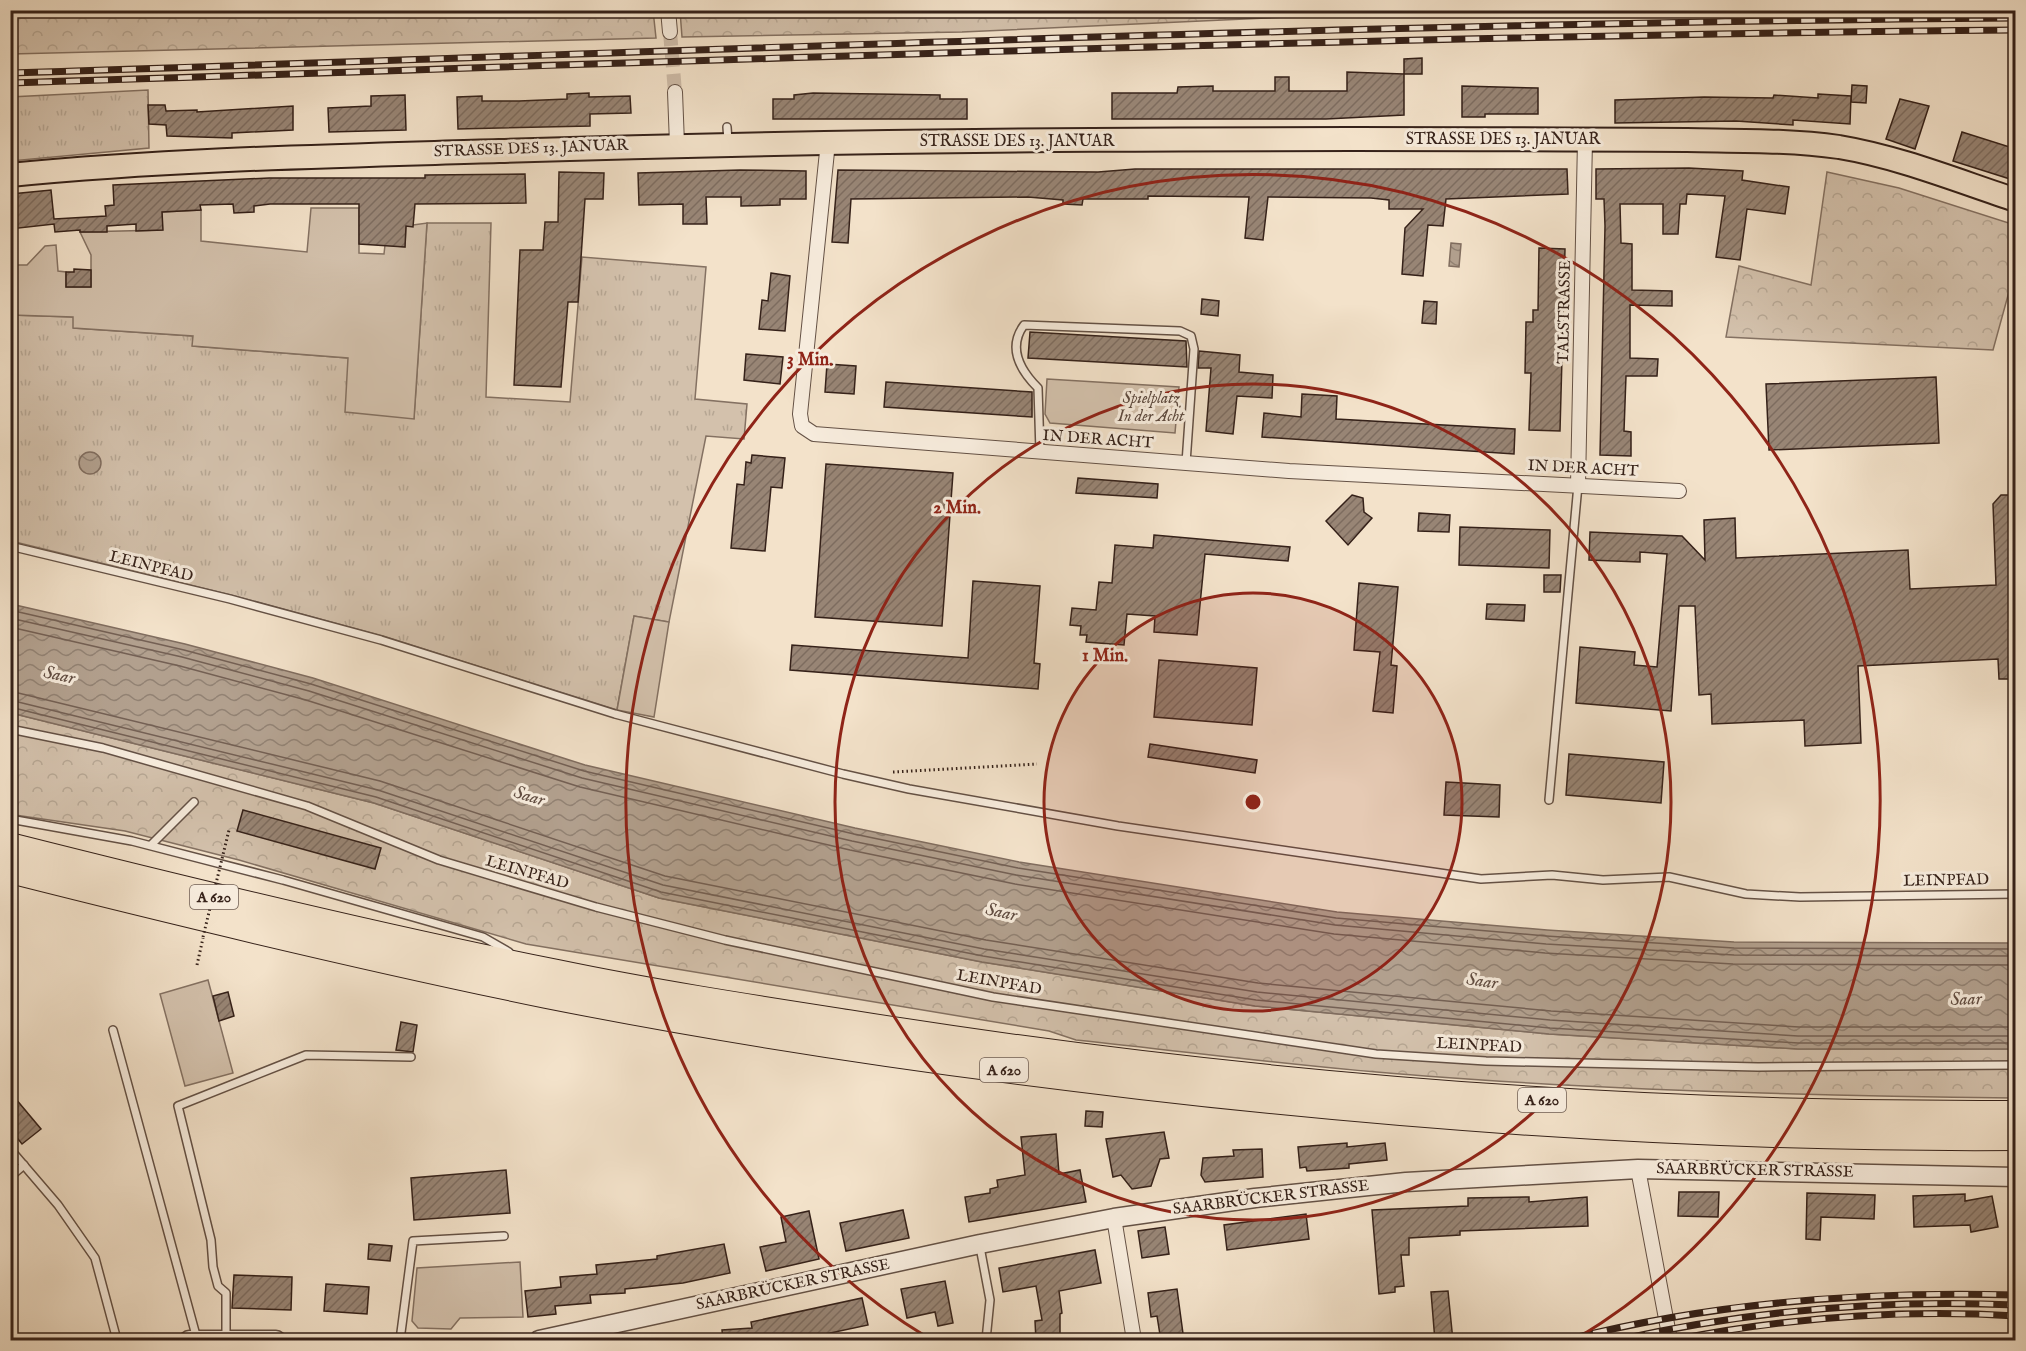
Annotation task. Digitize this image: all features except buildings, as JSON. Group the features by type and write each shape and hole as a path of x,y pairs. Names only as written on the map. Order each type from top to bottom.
{"highway":[{"name":"A 620","path":"10,846 300,918 540,970 950,1040 1183,1069 1329,1083 1665,1108 1806,1113 2016,1114"},
{"name":"A 620","path":"10,870 286,938 551,996 753,1032 949,1063 1180,1091 1477,1120 1803,1136 2016,1137"}],"main road":[{"name":"STRASSE DES 13. JANUAR","path":"10,175 146,163 277,156 677,144 728,135 828,142 1585,140 1774,142 1839,147 1916,166 2016,200"}],"street":[{"path":"668,10 670,32"},
{"path":"675,92 677,144"},
{"name":"TALSTRASSE","path":"1578,485 1585,140"},
{"name":"IN DER ACHT","path":"828,142 800,414 802,426 814,434 1289,471 1679,491"},
{"path":"1638,1169 1670,1341"},
{"name":"SAARBRÜCKER STRASSE","path":"538,1341 980,1244 1114,1218 1255,1198 1406,1182 1638,1169 2016,1177"},
{"path":"1114,1218 1134,1341"},
{"path":"193,1340 276,1341"}],"lane":[{"path":"1040,452 1038,388 1022,372 1016,352 1018,333 1024,325 1180,331 1191,336 1194,349 1186,463"},
{"path":"1549,800 1578,485"},
{"name":"LEINPFAD","path":"10,546 230,599 381,640 615,714 843,774 909,789 1118,826 1481,879 1552,875 1603,880 1669,877 1746,894 1800,897 2016,894"},
{"name":"LEINPFAD","path":"10,729 103,748 307,806 439,860 596,907 725,940 993,998 1253,1037 1398,1055 1486,1061 1746,1067 2016,1065"},
{"path":"151,845 194,802"},
{"path":"10,819 151,845 283,880 483,937 540,970"},
{"path":"113,1030 193,1340"},
{"path":"226,1339 226,1293 218,1286 213,1267 211,1240 178,1106 306,1054 411,1057"},
{"path":"10,1149 58,1205 95,1258 117,1341"},
{"path":"10,1176 24,1165"},
{"path":"400,1341 413,1241 504,1236"},
{"path":"980,1244 990,1300 986,1341"}],"path":[{"path":"885,772 1038,764"},
{"path":"197,965 229,830"}],"green space":[{"path":"653,10 656,38 11,54 11,11"},
{"path":"680,10 1416,11 962,32 682,37"},
{"path":"148,90 149,148 11,161 10,97"},
{"path":"1827,172 1899,188 2015,225 2015,270 1993,350 1726,337 1739,266 1811,285"},
{"path":"311,208 359,208 359,253 384,254 385,245 405,247 406,226 427,223 414,419 345,412 348,358 192,346 193,336 73,328 73,317 11,315 11,265 27,265 45,246 56,245 58,271 66,272 66,287 91,287 91,255 80,232 162,230 162,212 201,210 201,241 307,252"},
{"path":"427,223 491,223 486,397 570,402 582,257 706,267 695,399 747,404 744,439 706,436 669,622 634,616 617,710 383,636 231,595 11,541 11,315 74,317 74,328 193,336 193,346 348,358 414,418"},
{"name":"Spielplatz In der Acht","path":"1047,379 1179,387 1175,433 1050,423 1045,414"},
{"path":"634,616 669,622 654,717 617,710"},
{"path":"11,713 374,803 659,898 982,962 1255,1006 1549,1034 1798,1049 2015,1049 2015,1098 1646,1089 1381,1073 1076,1040 1049,1031 526,944 239,860 125,831 15,815 11,812"},
{"path":"208,980 233,1073 185,1086 160,994"},
{"path":"520,1262 523,1317 460,1318 451,1329 418,1328 412,1321 417,1268"}],"water":[{"path":"1451,243 1461,244 1459,267 1449,266"},
{"path":"90,452 98,455 101,463 98,471 90,474 82,471 79,463 82,455"},
{"name":"Saar","path":"11,604 185,644 313,678 585,765 855,828 1019,862 1337,912 1547,930 1734,942 2015,943 2015,1049 1798,1049 1549,1034 1255,1006 982,962 659,898 374,803 11,713"}],"tunnel":[{"path":"670,32 675,92"}],"railway":[{"path":"10,73 1264,32 2016,18"},
{"path":"10,83 1264,44 2016,30"},
{"path":"1566,1340 1677,1316 1790,1302 1902,1295 2016,1295"},
{"path":"1618,1340 1716,1321 1816,1309 1916,1304 2016,1305"},
{"path":"1673,1340 1758,1326 1844,1317 1930,1314 2016,1316"}]}
